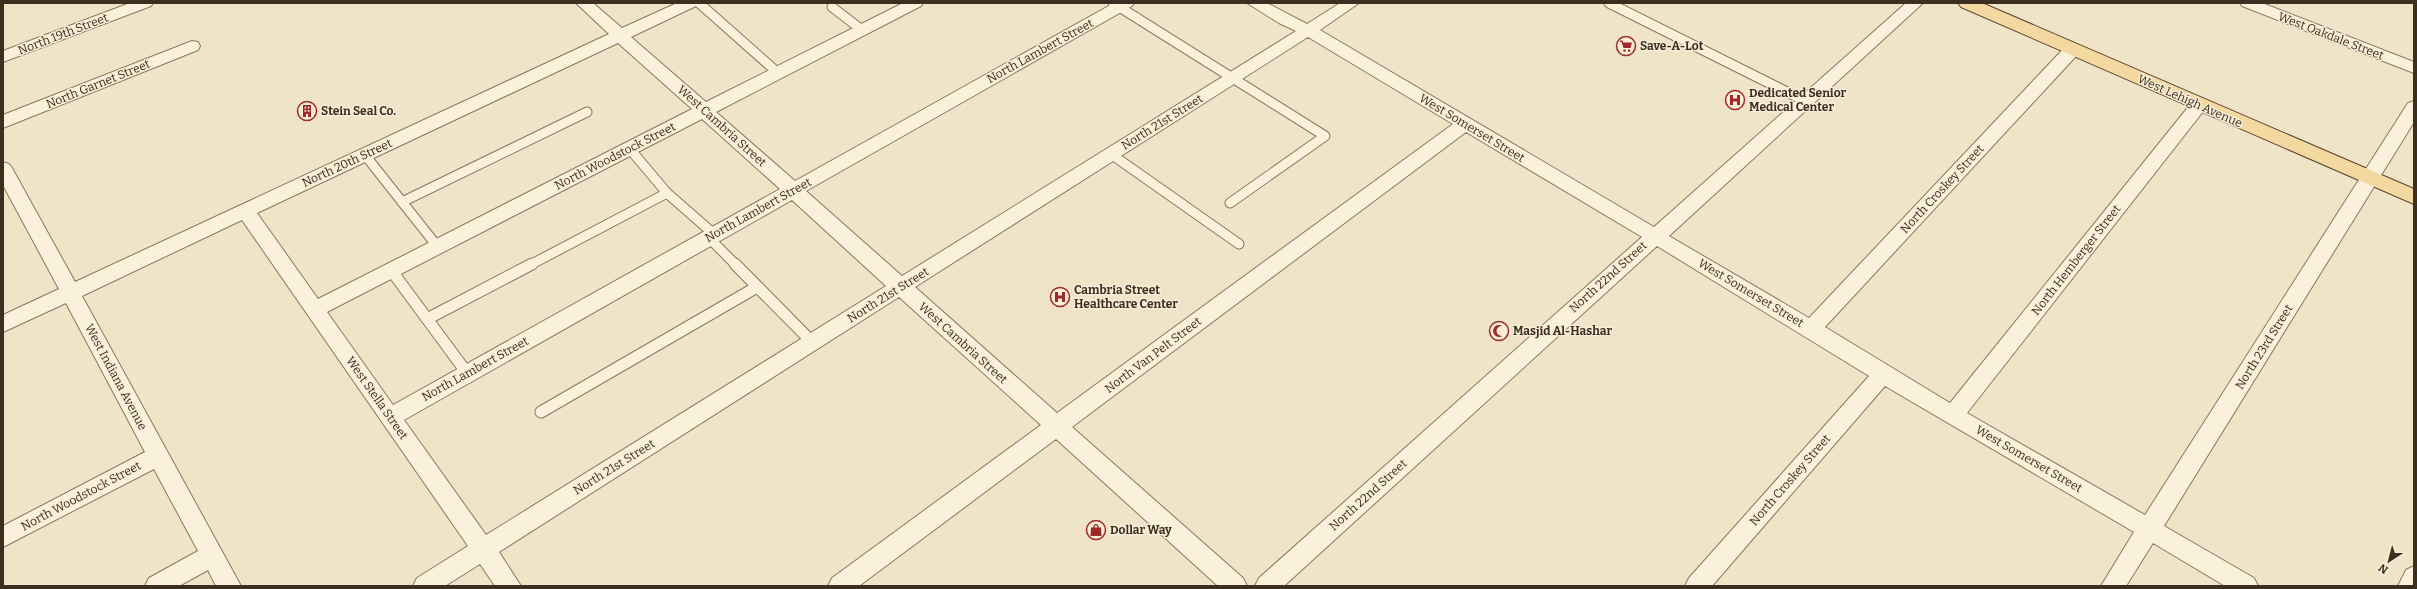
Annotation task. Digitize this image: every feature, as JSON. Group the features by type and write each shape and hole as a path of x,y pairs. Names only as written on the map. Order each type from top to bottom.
{"main road":[{"name":"West Lehigh Avenue","path":"1967,3 2199,105 2414,197"}],"street":[{"name":"North 19th Street","path":"3,57 145,3"},
{"name":"West Cambria Street","path":"584,3 1235,586"},
{"name":"North 20th Street","path":"3,324 690,3"},
{"name":"North Woodstock Street","path":"315,309 915,3"},
{"name":"West Somerset Street","path":"1255,3 1285,20 1308,30 1654,235 1883,374 2246,586"},
{"name":"North 21st Street","path":"425,586 1351,3"},
{"name":"North 22nd Street","path":"1267,586 1654,235 1915,3"},
{"name":"West Oakdale Street","path":"2248,3 2414,68"},
{"name":"North Lambert Street","path":"390,417 794,190 1119,4"},
{"name":"North Garnet Street","path":"3,122 192,46"},
{"name":"North Croskey Street","path":"1811,329 2073,49"},
{"name":"North Hemberger Street","path":"1953,415 2199,105"},
{"name":"North 23rd Street","path":"2113,586 2371,178 2414,107"},
{"name":"North Van Pelt Street","path":"840,586 1465,124"},
{"name":"West Indiana Avenue","path":"3,168 229,586"},
{"name":"West Stella Street","path":"246,210 510,586"},
{"name":"North Croskey Street","path":"1697,586 1883,374"},
{"name":"North Woodstock Street","path":"3,537 158,456"},
{"path":"157,586 212,555"},
{"path":"2410,586 2414,577"}],"lane":[{"path":"699,3 778,73"},
{"path":"1609,3 1805,101"},
{"path":"1119,4 1232,78 1325,136 1230,203"},
{"path":"832,7 862,30"},
{"path":"402,202 587,112"},
{"path":"629,148 667,193 712,236 757,287 812,342"},
{"path":"1111,154 1239,244"},
{"path":"365,155 437,246"},
{"path":"427,319 667,193"},
{"path":"390,270 467,373"},
{"path":"541,412 757,287"}],"place":[{"name":"Save-A-Lot","path":"1626,46"},
{"name":"Dedicated Senior Medical Center","path":"1735,100"},
{"name":"Stein Seal Co.","path":"307,111"},
{"name":"Cambria Street Healthcare Center","path":"1060,297"},
{"name":"Masjid Al-Hashar","path":"1499,331"},
{"name":"Dollar Way","path":"1096,530"}]}
